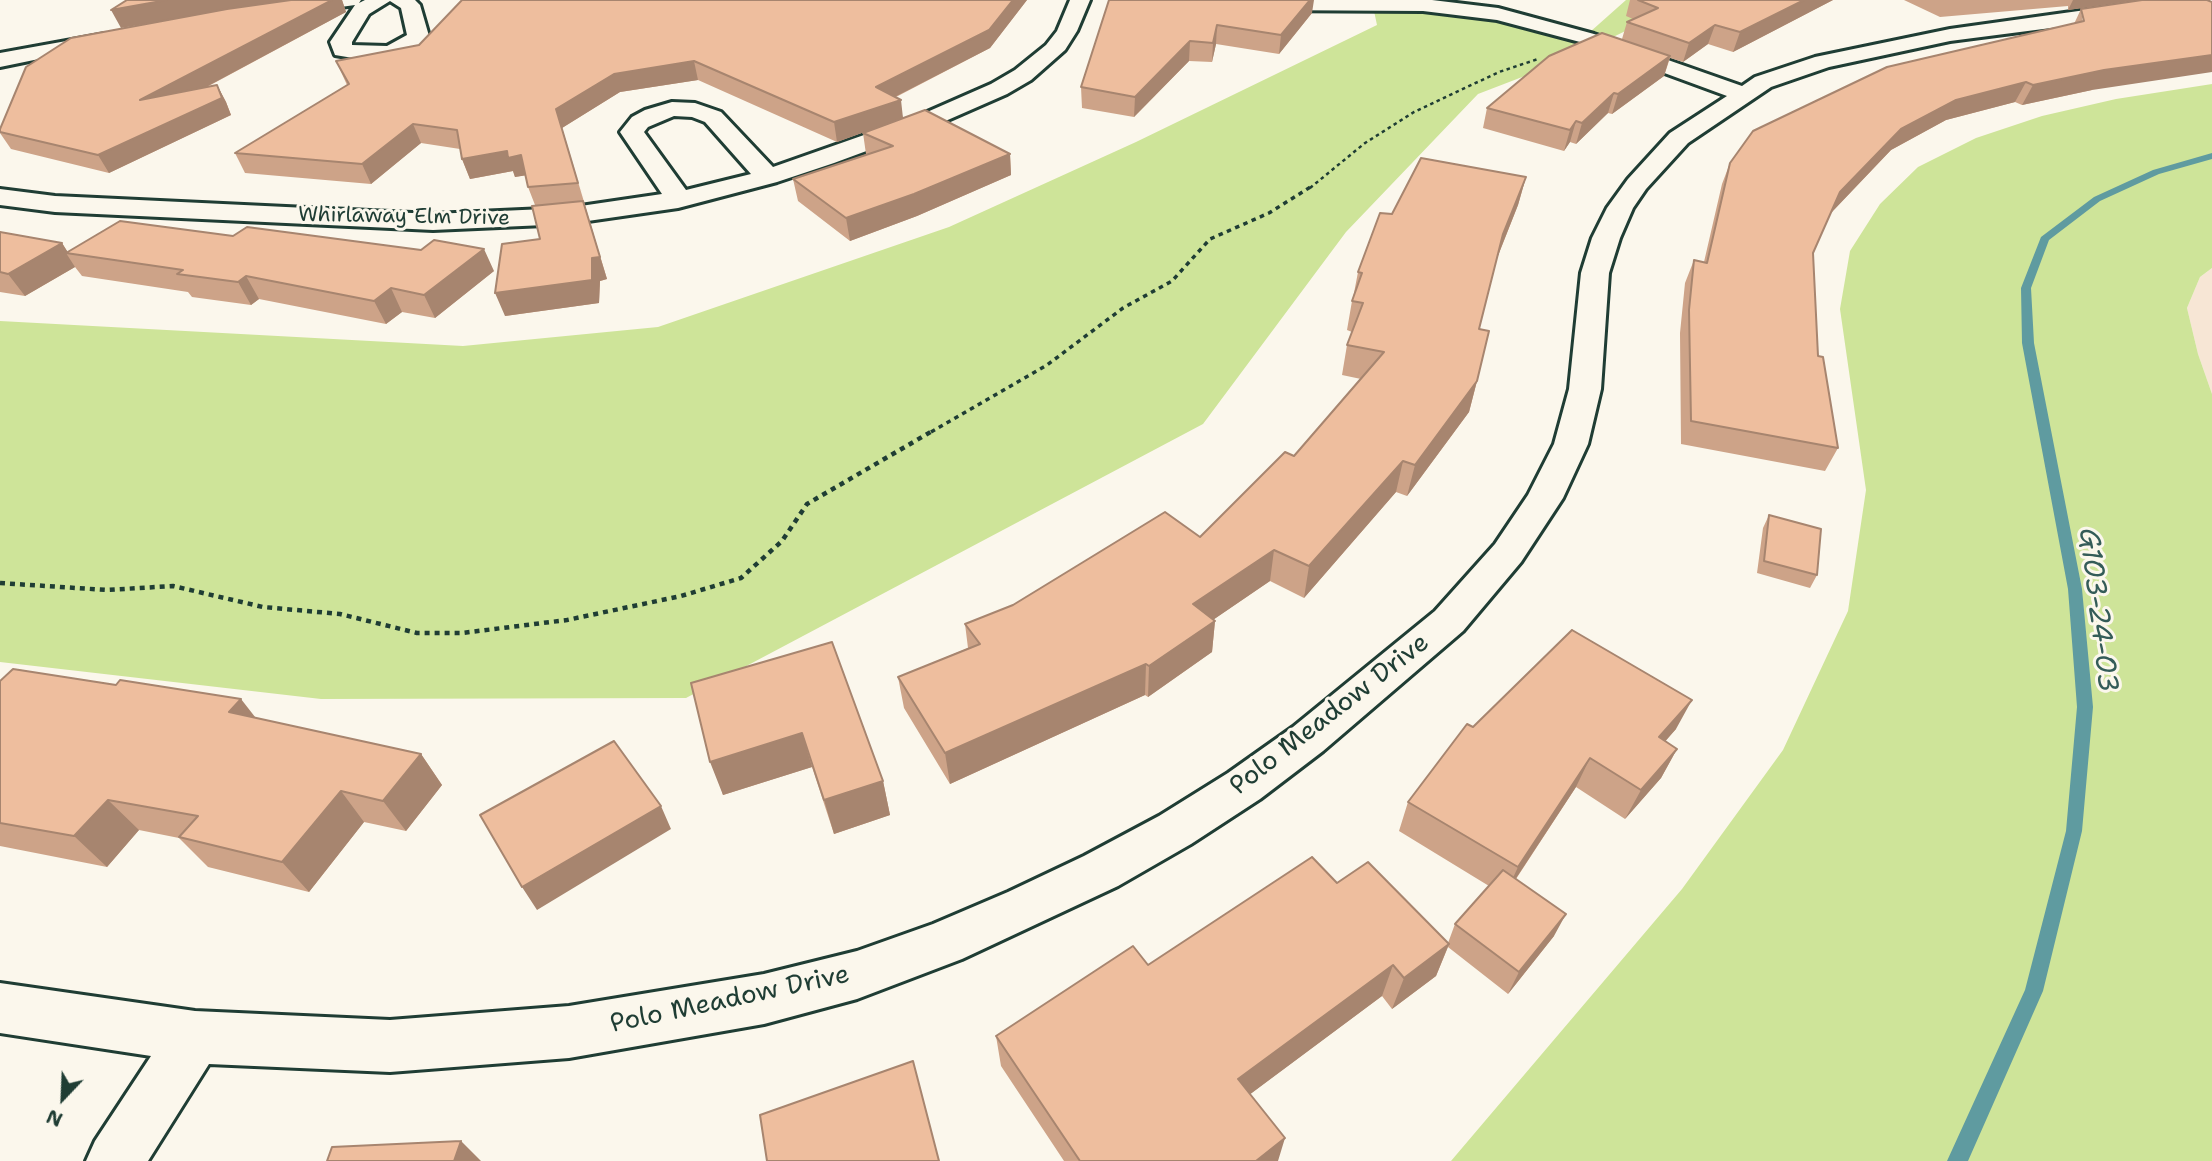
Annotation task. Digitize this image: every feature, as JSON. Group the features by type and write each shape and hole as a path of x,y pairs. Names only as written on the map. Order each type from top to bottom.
{"street":[{"path":"273,10 351,0"},
{"path":"380,0 361,10 341,42 343,50 365,54 390,51 408,45 418,36 410,5 399,0"},
{"name":"Whirlaway Elm Drive","path":"0,197 55,204 433,222 567,216 678,200 768,177 926,121 1007,85 1055,50 1067,31 1080,0"},
{"path":"1094,0 1105,1"},
{"name":"Polo Meadow Drive","path":"0,1009 195,1037 390,1046 569,1032 764,999 857,975 944,943 1035,903 1175,830 1244,786 1308,740 1449,621 1508,553 1545,498 1571,444 1585,389 1595,273 1606,237 1620,208 1637,184 1679,138 1712,115 1747,96 1763,82 1823,62 1950,35 2113,14 2191,0"},
{"path":"1241,5 1385,4 1461,8 1533,21 1747,96"},
{"path":"0,60 130,36"},
{"path":"678,200 668,181 632,132 640,122 672,109 695,110 713,117 768,177"},
{"path":"115,1161 195,1037"}],"path":[{"path":"0,583 107,590 173,586 263,607 340,614 417,633 462,633 567,620 681,596 741,578 782,541 807,504 1047,365 1124,307 1172,281 1210,239 1269,213 1307,191 1365,143 1413,112 1464,88 1587,38"}],"shaded area":[{"path":"2212,268 2212,394 2198,354 2187,308 2200,277"}],"green space":[{"path":"1626,0 1689,0 1609,39 1590,32"},
{"path":"1374,11 1446,13 1499,20 1595,49 1478,94 1346,232 1203,424 686,698 321,699 0,662 0,321 463,346 658,327 949,227 1136,142 1377,25"},
{"path":"2212,84 2212,268 2200,277 2187,308 2198,354 2212,394 2212,1161 1451,1161 1682,889 1783,750 1848,611 1866,490 1840,309 1850,251 1880,204 1918,167 1976,138 2042,116 2116,99"}],"building":[{"path":"127,0 167,0 111,10"},
{"path":"291,0 332,0 140,100 217,85 222,98 98,155 0,132 26,67 71,38"},
{"path":"462,0 1013,0 989,30 876,87 901,100 834,122 694,61 614,74 556,109 578,183 528,187 521,155 508,158 507,151 462,159 457,130 413,124 362,164 235,153 349,84 336,61 419,45"},
{"path":"1109,0 1310,0 1281,35 1217,25 1213,43 1190,41 1135,97 1081,87"},
{"path":"1638,0 1804,0 1740,32 1715,25 1689,43 1627,22 1658,8"},
{"path":"2142,0 2212,2 2212,55 2104,70 2033,85 2026,82 1956,100 1901,129 1840,192 1813,253 1818,356 1823,357 1838,448 1691,421 1689,310 1694,260 1707,263 1730,163 1753,131 1887,67 2084,21 2081,9"},
{"path":"1602,33 1670,56 1618,94 1614,93 1582,123 1576,121 1570,130 1487,108 1549,56"},
{"path":"925,110 1010,154 914,194 846,218 793,179 893,146 863,133"},
{"path":"1421,158 1526,177 1503,234 1479,329 1489,331 1477,381 1415,465 1403,461 1309,566 1274,550 1193,604 1215,621 1149,666 1146,664 945,753 898,677 980,644 965,624 1013,605 1165,512 1200,537 1285,452 1294,456 1384,352 1347,345 1363,303 1352,301 1362,273 1358,272 1380,213 1392,214"},
{"path":"583,201 600,257 592,258 592,280 495,293 502,244 540,239 532,206"},
{"path":"120,221 233,236 247,227 421,250 434,240 484,249 424,295 391,288 374,301 246,276 238,282 177,274 183,270 66,253"},
{"path":"0,232 62,243 8,274 0,272"},
{"path":"1769,515 1821,529 1817,575 1764,561"},
{"path":"1572,630 1692,700 1659,737 1677,749 1641,790 1590,758 1518,867 1408,802 1467,724 1473,727"},
{"path":"832,642 883,781 824,800 802,733 710,762 691,683"},
{"path":"13,669 116,685 120,680 241,699 229,712 421,754 383,801 341,791 282,862 179,837 198,816 108,800 74,836 0,823 0,681"},
{"path":"614,741 661,806 522,887 480,815"},
{"path":"1312,857 1337,883 1368,862 1449,944 1404,978 1393,965 1238,1079 1285,1138 1256,1161 1080,1161 996,1036 1133,946 1148,965"},
{"path":"1503,870 1566,914 1519,972 1455,924"},
{"path":"913,1061 939,1161 767,1161 760,1115"},
{"path":"461,1141 454,1161 327,1161 332,1147"}],"waterway":[{"name":"G103-24-03","path":"1957,1161 2034,991 2074,831 2085,707 2075,589 2028,343 2026,288 2045,239 2097,199 2156,172 2212,156"}]}
